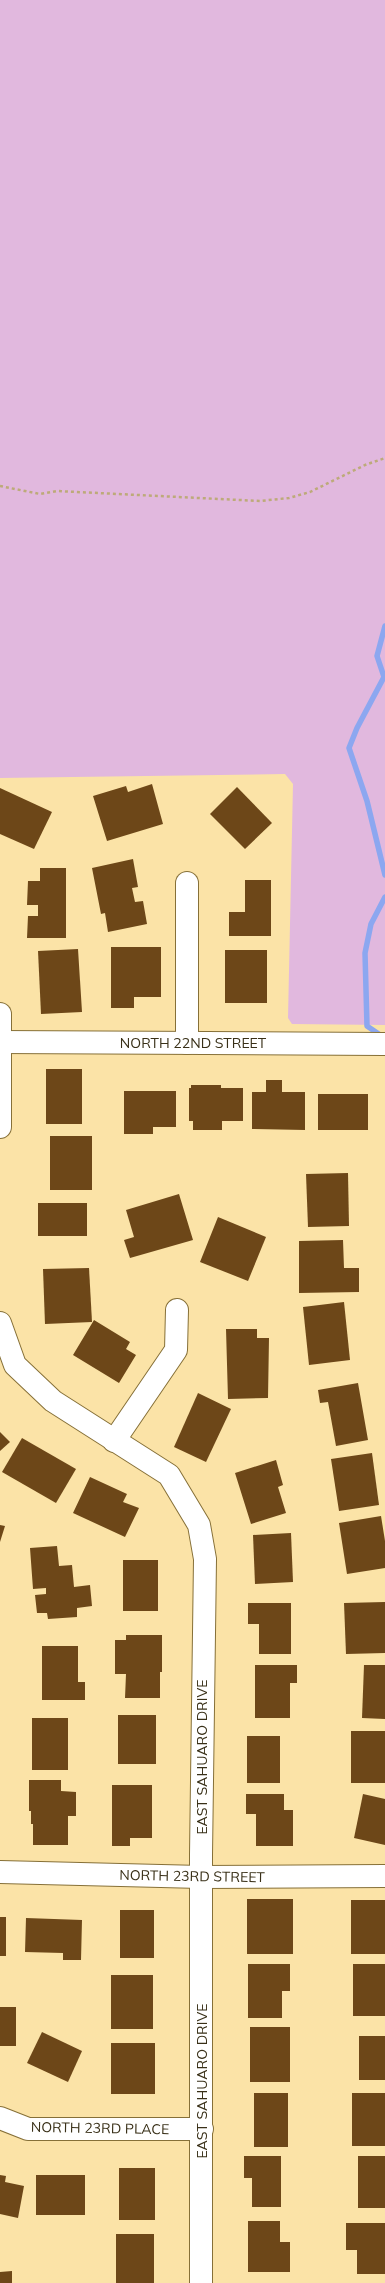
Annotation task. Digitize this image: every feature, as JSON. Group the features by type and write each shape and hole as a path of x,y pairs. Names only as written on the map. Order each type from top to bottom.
{"street":[{"path":"187,883 187,1043"},
{"path":"0,1014 0,1127"},
{"name":"NORTH 22ND STREET","path":"0,1042 385,1044"},
{"path":"114,1441 176,1350 177,1310"},
{"name":"EAST SAHUARO DRIVE","path":"0,1323 15,1365 53,1401 169,1475 199,1525 205,1559 201,1877 201,2283"},
{"name":"NORTH 23RD STREET","path":"0,1872 201,1877 385,1876"},
{"name":"NORTH 23RD PLACE","path":"0,2118 28,2129 202,2129"}],"path":[{"path":"0,486 40,494 57,491 260,501 289,498 310,492 365,464 385,458"}],"shaded area":[{"path":"0,0 385,0 385,1025 292,1024 288,1018 293,784 285,774 0,778"}],"building":[{"path":"152,784 163,824 107,841 93,796 126,786 128,792"},
{"path":"237,787 272,823 245,849 210,814"},
{"path":"0,788 52,812 34,849 0,834"},
{"path":"133,859 138,887 132,888 135,902 143,901 147,924 108,932 105,913 101,914 92,868"},
{"path":"40,868 66,868 66,938 27,938 28,916 38,916 38,905 27,905 28,881 40,881"},
{"path":"245,880 271,880 271,936 229,936 229,912 245,912"},
{"path":"111,947 161,947 161,997 134,997 134,1008 111,1008"},
{"path":"78,949 82,1012 41,1014 38,951"},
{"path":"225,950 267,950 267,1003 225,1003"},
{"path":"46,1069 82,1069 82,1124 46,1124"},
{"path":"266,1080 282,1080 282,1092 305,1092 305,1130 252,1129 252,1092 266,1092"},
{"path":"191,1085 221,1085 221,1088 243,1088 243,1121 222,1121 222,1130 193,1130 193,1121 189,1121 189,1088 191,1088"},
{"path":"124,1091 176,1091 176,1127 153,1127 153,1134 124,1134"},
{"path":"318,1094 368,1094 368,1130 318,1130"},
{"path":"50,1136 92,1136 92,1190 50,1190"},
{"path":"348,1173 349,1226 308,1227 306,1174"},
{"path":"179,1194 193,1240 130,1258 124,1240 134,1237 126,1210"},
{"path":"38,1203 87,1203 87,1236 38,1236"},
{"path":"218,1217 266,1237 248,1281 200,1262"},
{"path":"343,1240 344,1268 359,1268 359,1292 299,1293 299,1241"},
{"path":"89,1268 92,1322 45,1324 43,1269"},
{"path":"344,1302 350,1360 309,1365 303,1307"},
{"path":"94,1320 130,1342 126,1349 136,1355 119,1383 73,1355"},
{"path":"226,1329 257,1329 257,1338 269,1338 268,1398 228,1399"},
{"path":"358,1383 368,1440 336,1446 328,1402 320,1403 318,1390"},
{"path":"198,1393 231,1409 206,1462 174,1447"},
{"path":"0,1432 10,1442 0,1451"},
{"path":"22,1438 76,1469 56,1503 2,1472"},
{"path":"372,1453 379,1505 339,1511 331,1459"},
{"path":"276,1460 283,1485 278,1487 286,1513 251,1524 235,1473"},
{"path":"90,1477 127,1494 123,1502 139,1508 125,1537 73,1513"},
{"path":"381,1516 385,1541 385,1568 347,1574 339,1523"},
{"path":"0,1525 5,1526 0,1542"},
{"path":"291,1533 293,1582 255,1584 253,1535"},
{"path":"57,1546 59,1566 72,1565 74,1587 90,1585 92,1606 77,1608 77,1617 48,1619 47,1613 37,1613 35,1595 46,1594 46,1588 33,1589 30,1548"},
{"path":"123,1560 158,1560 158,1611 123,1611"},
{"path":"385,1602 385,1653 346,1654 344,1603"},
{"path":"248,1603 291,1603 291,1654 259,1654 259,1624 248,1624"},
{"path":"126,1635 162,1635 160,1698 125,1698 126,1674 115,1674 115,1640 126,1640"},
{"path":"42,1646 78,1646 78,1682 85,1682 85,1700 42,1700"},
{"path":"255,1665 297,1665 297,1683 290,1683 290,1718 255,1718"},
{"path":"364,1665 385,1665 385,1719 362,1718"},
{"path":"118,1715 156,1715 156,1764 118,1764"},
{"path":"32,1718 68,1718 68,1770 32,1770"},
{"path":"351,1731 385,1731 385,1783 351,1783"},
{"path":"247,1736 280,1736 280,1783 247,1783"},
{"path":"29,1780 61,1780 61,1791 76,1792 76,1816 68,1816 68,1845 33,1845 33,1824 31,1824 31,1811 29,1811"},
{"path":"112,1785 152,1785 152,1838 130,1838 130,1846 112,1846"},
{"path":"246,1794 284,1794 284,1810 293,1810 293,1846 256,1846 256,1814 246,1814"},
{"path":"363,1794 385,1799 385,1845 354,1838"},
{"path":"247,1899 293,1899 293,1954 247,1954"},
{"path":"351,1900 385,1900 385,1954 351,1954"},
{"path":"120,1910 154,1910 154,1958 120,1958"},
{"path":"0,1917 6,1917 6,1956 0,1956"},
{"path":"26,1918 82,1920 81,1960 63,1960 63,1953 25,1952"},
{"path":"248,1964 290,1964 290,1991 282,1991 282,2018 248,2018"},
{"path":"353,1964 385,1964 385,2016 353,2016"},
{"path":"111,1975 153,1975 153,2029 111,2029"},
{"path":"0,2007 16,2007 16,2046 0,2046"},
{"path":"250,2027 290,2027 290,2082 250,2082"},
{"path":"42,2032 82,2051 68,2082 27,2063"},
{"path":"359,2036 385,2036 385,2080 359,2080"},
{"path":"111,2043 155,2043 155,2094 111,2094"},
{"path":"254,2093 288,2093 288,2147 254,2147"},
{"path":"352,2093 385,2093 385,2146 352,2146"},
{"path":"244,2156 281,2156 281,2207 252,2207 252,2178 244,2178"},
{"path":"358,2156 385,2156 385,2208 358,2208"},
{"path":"119,2168 155,2168 155,2220 119,2220"},
{"path":"0,2175 6,2176 5,2182 24,2186 18,2218 0,2214"},
{"path":"36,2175 85,2175 85,2215 36,2215"},
{"path":"248,2221 280,2221 280,2242 290,2242 290,2272 248,2272"},
{"path":"346,2223 385,2223 385,2274 357,2274 357,2250 346,2250"},
{"path":"116,2234 154,2234 154,2283 116,2283"},
{"path":"12,2271 12,2283 0,2283 0,2272"}],"waterway":[{"path":"385,626 377,656 384,677 357,728 349,748 367,801 385,875"},
{"path":"383,1037 367,1026 365,953 371,924 385,897"}]}
